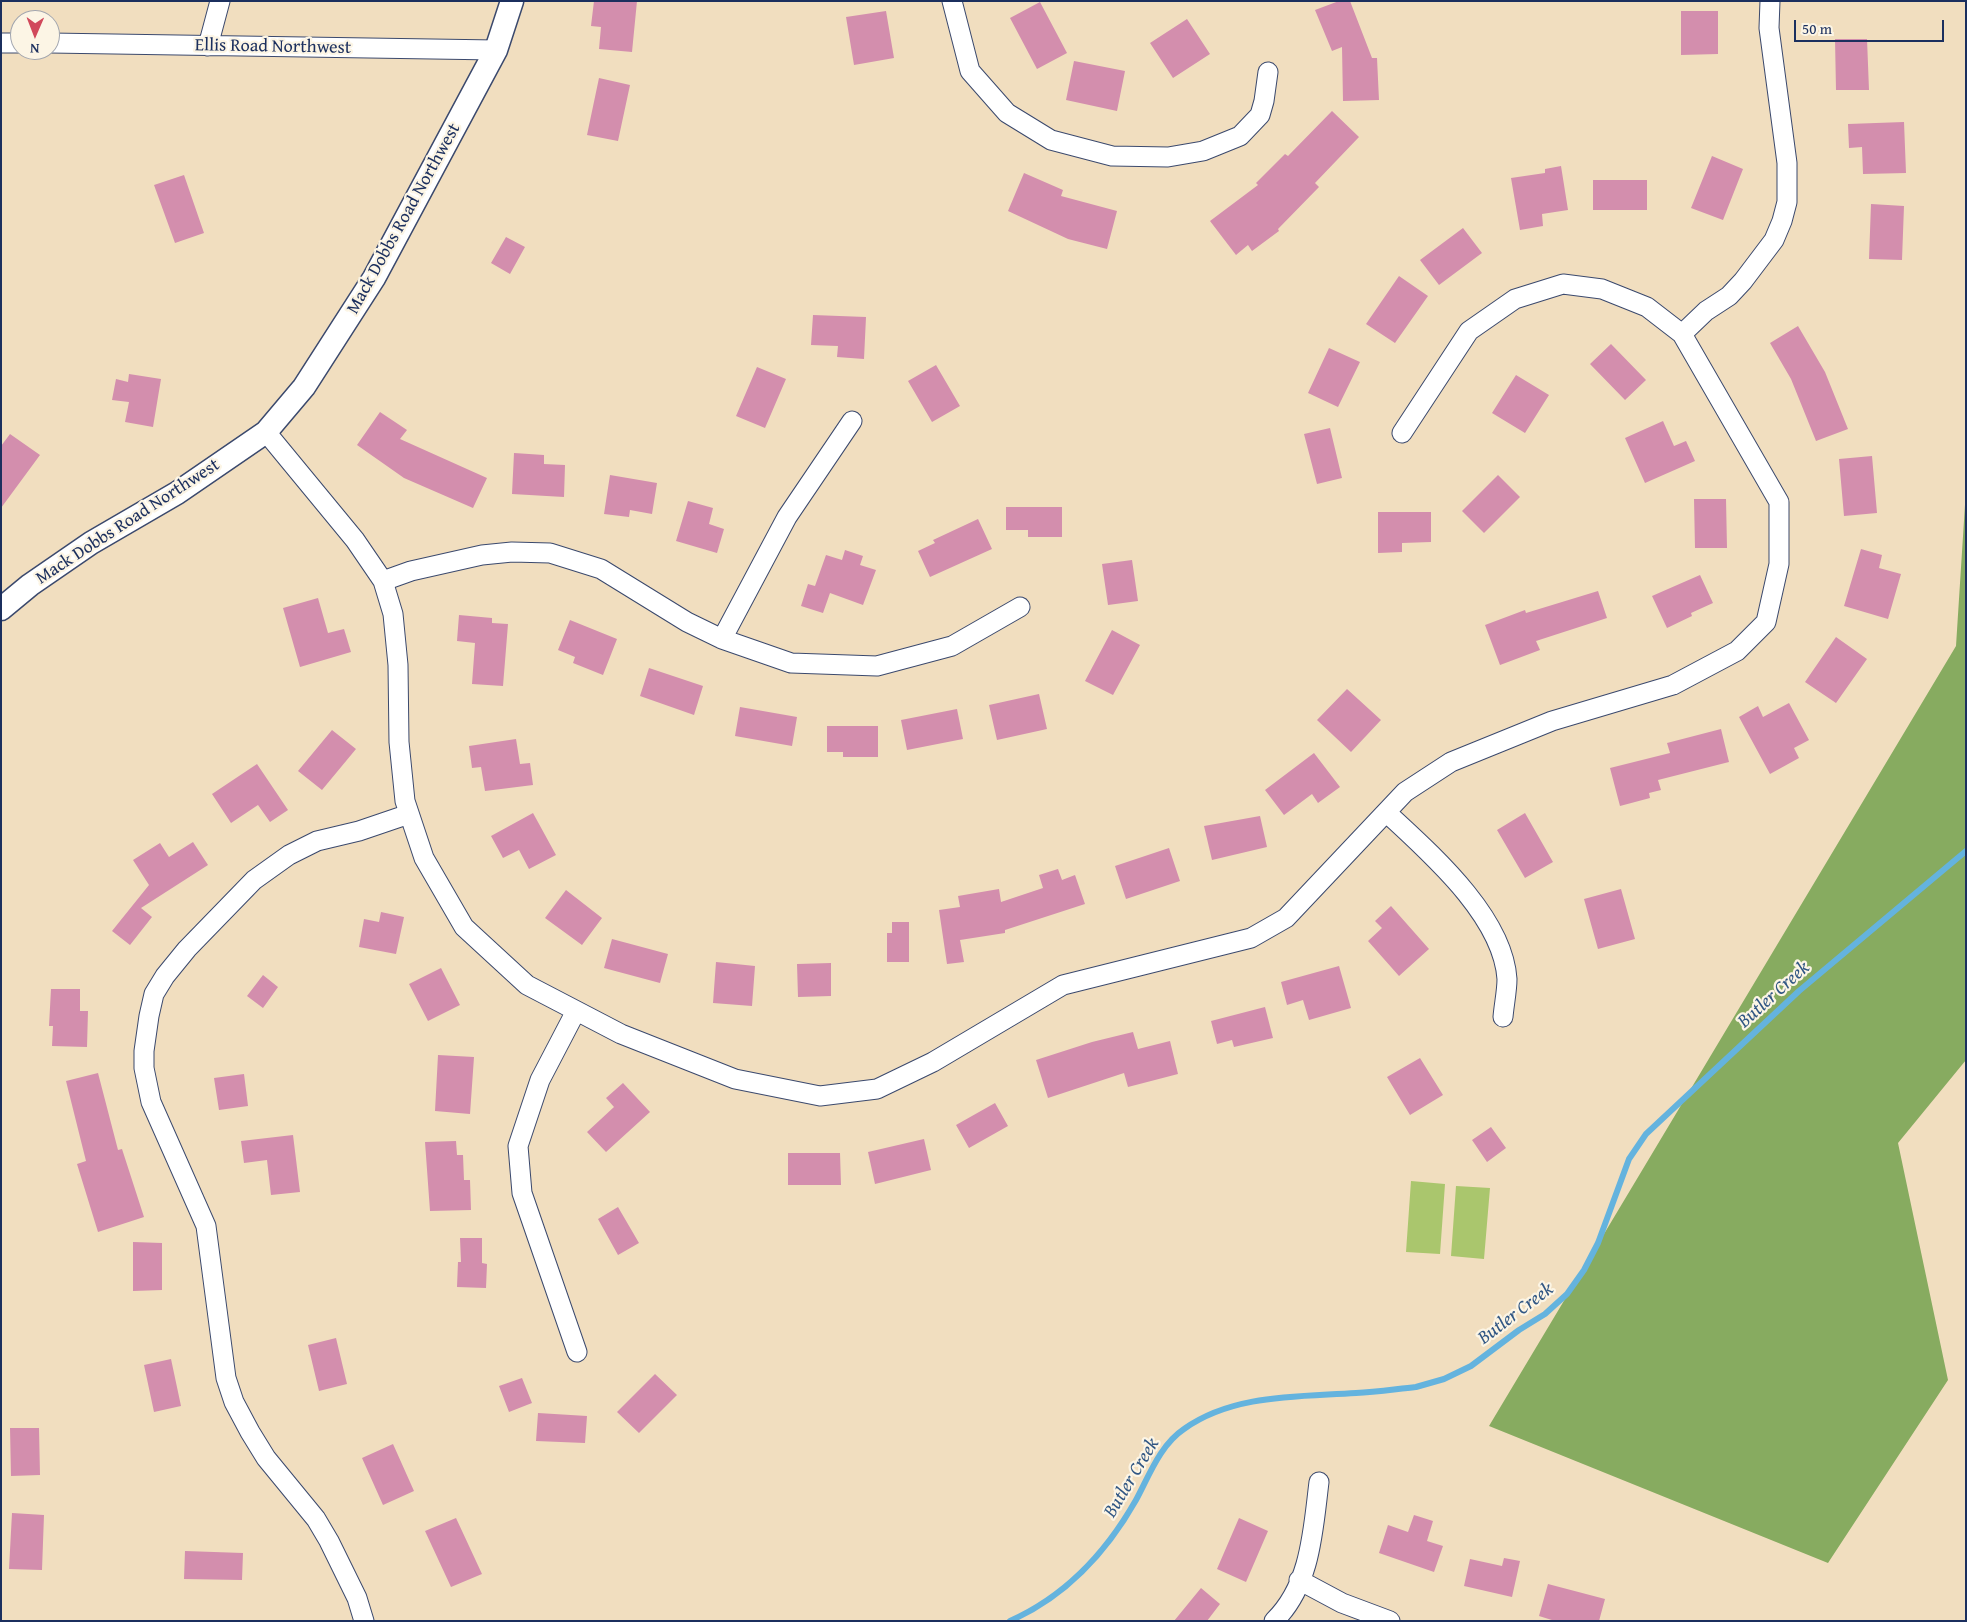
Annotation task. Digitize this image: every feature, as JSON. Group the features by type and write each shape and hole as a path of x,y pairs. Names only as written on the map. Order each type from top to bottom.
{"street":[{"path":"208,46 220,1"},
{"name":"Mack Dobbs Road Northwest","path":"1,609 30,585 91,543 177,493 266,432 304,387 374,278 496,50 512,1"},
{"path":"952,1 970,71 1007,113 1051,140 1112,156 1168,157 1203,151 1240,136 1260,115 1268,72"},
{"path":"1682,334 1706,311 1729,296 1744,281 1774,240 1787,202 1786,163 1770,28 1770,1"},
{"name":"Ellis Road Northwest","path":"60,44 496,50"},
{"path":"266,432 356,540 383,581 394,614 398,664 401,774 409,814 424,858 464,927 526,985 621,1034 735,1079 820,1096 877,1090 933,1062 1063,985 1251,938 1286,918 1405,792 1451,762 1552,721 1673,685 1737,651 1766,622 1779,564 1780,502 1682,334 1647,307 1602,289 1563,284 1515,299 1468,331 1402,433"},
{"path":"722,639 787,517 852,421"},
{"path":"383,581 411,571 482,555 512,552 550,553 601,569 687,622 722,639 791,663 876,666 952,646 1020,607"},
{"path":"1387,813 1449,871 1496,935 1507,978 1503,1017"},
{"path":"364,1621 357,1598 316,1519 266,1458 234,1402 226,1378 206,1226 151,1102 144,1068 144,1051 154,994 165,976 187,949 254,880 289,855 317,841 359,831 409,814"},
{"path":"576,1011 540,1080 518,1146 522,1193 577,1352"},
{"path":"1274,1621 1286,1609 1310,1556 1319,1482"},
{"path":"1299,1580 1342,1603 1390,1621"}],"green space":[{"path":"1966,489 1966,1060 1898,1143 1948,1380 1828,1563 1489,1426 1956,646"},
{"path":"1411,1181 1445,1184 1440,1254 1406,1252"},
{"path":"1456,1186 1490,1188 1484,1259 1451,1256"}],"building":[{"path":"594,1 637,1 632,52 599,49 601,27 591,26"},
{"path":"1339,1 1350,1 1372,58 1377,58 1379,100 1343,101 1342,47 1332,51 1315,10"},
{"path":"1040,2 1067,53 1037,69 1010,18"},
{"path":"886,11 894,58 854,65 846,17"},
{"path":"1681,11 1718,11 1718,54 1681,55"},
{"path":"1187,19 1210,54 1173,78 1150,43"},
{"path":"1835,39 1867,39 1869,90 1836,90"},
{"path":"1074,61 1125,71 1117,111 1066,100"},
{"path":"599,78 630,85 618,141 587,135"},
{"path":"1332,111 1359,137 1315,183 1319,187 1278,229 1279,231 1252,251 1248,245 1236,255 1210,221 1258,185 1256,183 1285,154 1288,156"},
{"path":"1904,122 1906,173 1863,174 1862,147 1849,148 1848,124"},
{"path":"1712,156 1743,169 1723,220 1691,208"},
{"path":"1561,166 1568,210 1542,214 1543,226 1520,230 1511,178 1545,173 1545,169"},
{"path":"1024,173 1063,190 1061,196 1117,211 1107,249 1068,239 1008,211"},
{"path":"184,175 204,233 175,243 154,185"},
{"path":"1593,180 1647,180 1647,210 1593,210"},
{"path":"1871,204 1904,206 1902,260 1869,259"},
{"path":"1463,228 1482,253 1439,285 1420,260"},
{"path":"506,237 525,247 510,274 491,263"},
{"path":"1399,276 1428,296 1395,343 1366,324"},
{"path":"813,315 866,317 864,359 837,357 838,346 811,345"},
{"path":"1798,326 1825,372 1848,429 1816,441 1791,379 1770,343"},
{"path":"1611,344 1646,380 1625,400 1590,364"},
{"path":"1329,348 1360,362 1338,407 1308,393"},
{"path":"936,365 960,406 932,422 908,381"},
{"path":"757,367 786,379 765,428 736,416"},
{"path":"129,374 161,379 153,427 125,422 129,402 112,400 116,379 128,382"},
{"path":"1516,375 1549,395 1525,433 1492,413"},
{"path":"380,412 407,430 400,439 487,478 473,508 404,478 357,445"},
{"path":"1663,421 1674,446 1686,441 1695,461 1645,483 1625,438"},
{"path":"1330,428 1342,478 1317,484 1304,434"},
{"path":"10,434 40,455 1,508 1,446"},
{"path":"514,453 544,455 544,464 565,465 564,497 512,494"},
{"path":"1872,456 1877,513 1844,516 1839,459"},
{"path":"610,475 657,483 652,514 630,510 629,517 604,514"},
{"path":"1498,475 1520,497 1484,533 1462,511"},
{"path":"1694,499 1726,499 1727,548 1695,548"},
{"path":"688,501 713,508 709,524 724,529 717,553 676,541"},
{"path":"1006,507 1062,507 1062,537 1028,537 1028,530 1006,530"},
{"path":"1378,512 1431,512 1431,542 1402,543 1402,552 1378,553"},
{"path":"978,519 992,549 930,577 918,551 935,543 933,540"},
{"path":"1861,549 1882,555 1879,568 1901,574 1888,619 1844,606"},
{"path":"845,550 863,556 860,565 876,570 863,605 830,593 823,613 801,606 808,584 815,586 826,555 842,560"},
{"path":"1132,560 1138,601 1108,605 1102,564"},
{"path":"1700,575 1713,603 1691,613 1692,616 1667,628 1652,596"},
{"path":"1598,591 1607,618 1536,641 1540,650 1500,665 1485,625 1525,610 1526,613"},
{"path":"318,598 328,633 344,629 351,652 300,667 283,608"},
{"path":"459,615 492,618 492,623 508,624 503,686 472,684 475,643 457,641"},
{"path":"570,620 617,639 603,675 573,663 575,657 558,650"},
{"path":"1112,630 1140,645 1113,695 1085,681"},
{"path":"1836,637 1867,659 1836,703 1805,682"},
{"path":"649,668 703,686 694,715 640,696"},
{"path":"1347,689 1381,720 1351,752 1317,720"},
{"path":"1039,694 1047,729 997,740 989,705"},
{"path":"1789,703 1809,740 1794,748 1799,758 1770,774 1739,717 1758,706 1763,717"},
{"path":"740,707 797,717 792,746 735,736"},
{"path":"957,709 963,739 907,750 901,720"},
{"path":"827,726 878,726 878,757 843,757 843,752 827,752"},
{"path":"1721,729 1729,762 1658,780 1661,790 1649,793 1650,798 1620,806 1610,768 1670,753 1667,743"},
{"path":"332,730 356,749 322,790 298,771"},
{"path":"516,739 520,764 530,763 533,785 485,791 481,767 472,768 469,746"},
{"path":"1314,753 1340,787 1318,803 1312,794 1284,815 1265,790"},
{"path":"257,764 288,810 270,822 258,805 231,823 212,794"},
{"path":"533,813 556,855 529,869 519,850 503,858 491,836"},
{"path":"1525,813 1553,862 1525,878 1497,830"},
{"path":"1260,816 1267,847 1212,860 1204,826"},
{"path":"193,842 208,865 141,908 152,917 130,945 112,931 149,885 133,860 160,843 169,857"},
{"path":"1169,848 1180,881 1126,899 1115,866"},
{"path":"1058,869 1062,880 1075,875 1085,904 1005,930 1005,933 960,940 964,962 947,964 939,910 960,907 958,896 999,889 1001,902 1043,888 1039,875"},
{"path":"1621,889 1635,939 1598,949 1584,899"},
{"path":"566,890 602,918 582,945 545,918"},
{"path":"1391,906 1429,949 1399,976 1368,941 1382,928 1375,921"},
{"path":"381,912 404,917 396,954 359,947 364,919 379,922"},
{"path":"892,922 909,922 909,962 887,962 887,933 892,933"},
{"path":"612,939 668,954 660,983 604,968"},
{"path":"716,962 755,966 752,1006 713,1003"},
{"path":"831,963 831,996 798,997 797,964"},
{"path":"1339,966 1351,1008 1309,1020 1303,1000 1287,1005 1281,982"},
{"path":"441,968 460,1005 428,1021 409,984"},
{"path":"263,975 278,987 263,1008 247,996"},
{"path":"51,989 80,989 80,1011 88,1011 87,1047 52,1046 53,1026 49,1026"},
{"path":"1265,1007 1273,1038 1234,1047 1232,1040 1217,1044 1211,1021"},
{"path":"1133,1032 1138,1049 1170,1041 1178,1074 1128,1087 1124,1073 1048,1098 1036,1060 1092,1042"},
{"path":"438,1055 474,1057 470,1114 435,1111"},
{"path":"1420,1058 1443,1095 1410,1115 1387,1077"},
{"path":"98,1073 118,1150 122,1149 144,1217 98,1232 77,1164 86,1161 66,1081"},
{"path":"244,1074 248,1106 219,1110 214,1078"},
{"path":"623,1083 650,1112 606,1152 587,1132 614,1107 606,1098"},
{"path":"995,1103 1008,1126 969,1148 956,1125"},
{"path":"1491,1127 1506,1148 1487,1162 1472,1140"},
{"path":"293,1135 300,1192 271,1195 267,1160 244,1163 241,1141"},
{"path":"924,1139 931,1170 875,1184 868,1152"},
{"path":"456,1141 457,1155 463,1155 464,1180 470,1180 471,1210 430,1211 425,1142"},
{"path":"788,1153 840,1153 841,1185 788,1185"},
{"path":"618,1207 639,1243 618,1255 598,1219"},
{"path":"460,1238 482,1238 482,1263 487,1264 486,1288 457,1287 458,1262 461,1262"},
{"path":"133,1242 162,1243 162,1290 133,1291"},
{"path":"336,1338 347,1384 319,1391 308,1345"},
{"path":"171,1359 181,1406 154,1412 144,1365"},
{"path":"655,1374 677,1395 639,1433 617,1412"},
{"path":"522,1378 532,1403 509,1412 499,1386"},
{"path":"538,1413 587,1416 585,1443 536,1441"},
{"path":"10,1428 39,1428 40,1475 11,1476"},
{"path":"393,1444 414,1491 383,1505 362,1458"},
{"path":"12,1513 44,1515 42,1570 9,1569"},
{"path":"1414,1515 1433,1521 1427,1541 1443,1546 1434,1572 1379,1553 1388,1525 1408,1532"},
{"path":"456,1518 482,1574 451,1587 425,1531"},
{"path":"1239,1518 1268,1531 1246,1582 1217,1569"},
{"path":"185,1551 243,1553 242,1580 184,1579"},
{"path":"1504,1558 1520,1561 1512,1597 1464,1586 1470,1559 1502,1566"},
{"path":"1548,1584 1605,1599 1599,1621 1555,1621 1539,1616"},
{"path":"1201,1588 1220,1604 1207,1621 1174,1621"}],"waterway":[{"name":"Butler Creek","path":"1010,1621 1049,1599 1083,1571 1112,1538 1168,1443 1184,1429 1203,1418 1223,1409 1267,1399 1416,1387 1444,1379 1471,1366 1519,1330 1545,1314 1567,1294 1584,1270 1598,1243 1629,1159 1646,1134 1799,991 1966,851"}]}
